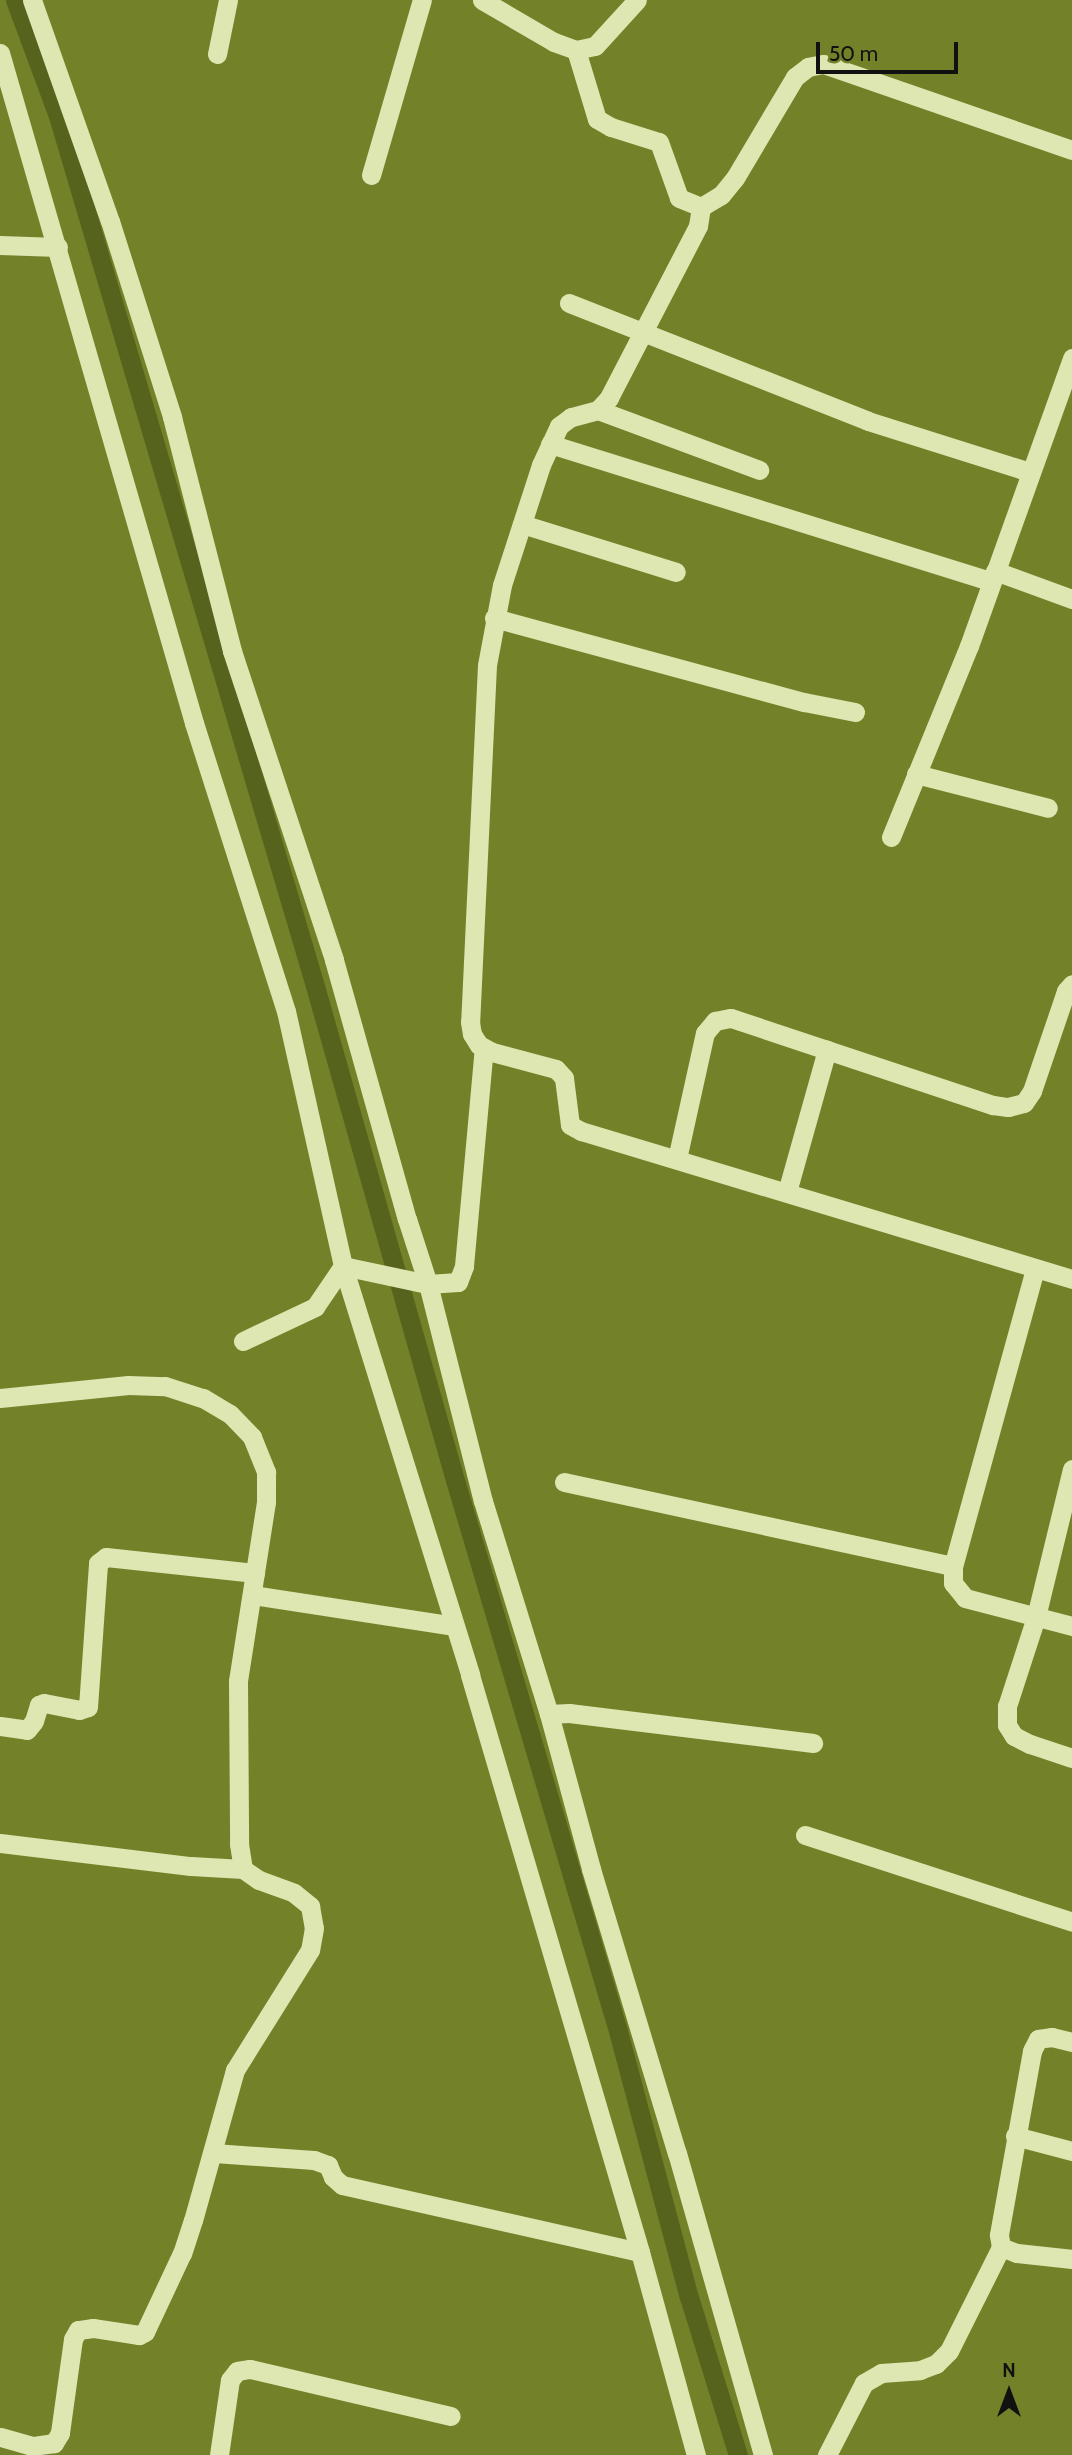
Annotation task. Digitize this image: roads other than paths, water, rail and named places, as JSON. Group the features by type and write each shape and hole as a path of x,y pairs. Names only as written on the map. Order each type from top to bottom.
{"street":[{"path":"32,0 110,221 172,417 232,651 334,960 407,1219 419,1282 677,2153 763,2455"},
{"path":"217,54 228,0"},
{"path":"371,175 422,0"},
{"path":"482,0 554,42 576,50 595,46 637,0"},
{"path":"576,50 597,119 611,127 659,142 679,198 701,207"},
{"path":"0,53 194,723 286,1011 350,1268 640,2252 696,2455"},
{"path":"701,207 721,195 735,178 795,77 808,67 823,64 1072,150"},
{"path":"701,207 698,226 610,398 598,410 571,417 559,426 522,524 494,618 487,665 470,1022 472,1034 484,1048 556,1069 564,1077 570,1125 597,1138 677,1159 1072,1279"},
{"path":"0,245 58,247"},
{"path":"569,303 644,335 868,421 1030,472"},
{"path":"891,837 969,646 1030,472 1066,391 1072,358"},
{"path":"598,410 759,470"},
{"path":"550,444 1072,599"},
{"path":"522,524 676,572"},
{"path":"494,618 804,702 855,712"},
{"path":"916,774 1048,808"},
{"path":"677,1159 705,1032 715,1021 731,1018 993,1105 1016,1105 1024,1102 1032,1091 1066,991 1072,984"},
{"path":"350,1268 419,1282 458,1282 464,1266 484,1048"},
{"path":"787,1192 827,1050"},
{"path":"243,1341 315,1307 350,1268"},
{"path":"1035,1269 953,1566 953,1583 965,1598 1072,1626"},
{"path":"0,1398 128,1385 165,1386 203,1398 230,1414 252,1437 266,1472 266,1502 239,1681 239,1844 243,1869"},
{"path":"1072,1469 1037,1617 1007,1706 1007,1725 1014,1735 1030,1744 1072,1758"},
{"path":"564,1482 953,1566"},
{"path":"0,1726 27,1730 34,1721 39,1705 44,1703 79,1710 88,1707 98,1563 106,1557 255,1573"},
{"path":"252,1595 455,1626"},
{"path":"548,1714 569,1713 813,1743"},
{"path":"805,1835 1072,1922"},
{"path":"0,1843 191,1866 243,1869 259,1880 294,1893 310,1906 314,1928 310,1950 235,2070 214,2153 182,2253 145,2332 139,2335 93,2328 78,2330 73,2339 60,2434 54,2443 45,2447 32,2446 0,2437"},
{"path":"827,2455 864,2383 881,2373 920,2370 936,2364 949,2351 1001,2247 999,2235 1032,2051 1038,2039 1052,2037 1072,2042"},
{"path":"1015,2136 1072,2151"},
{"path":"214,2153 314,2160 328,2165 333,2177 342,2185 640,2252"},
{"path":"1001,2247 1017,2253 1072,2259"},
{"path":"219,2455 230,2380 237,2371 250,2369 451,2416"}],"waterway":[{"path":"15,0 58,116 315,986 455,1480 618,2031 689,2297 738,2455"}]}
